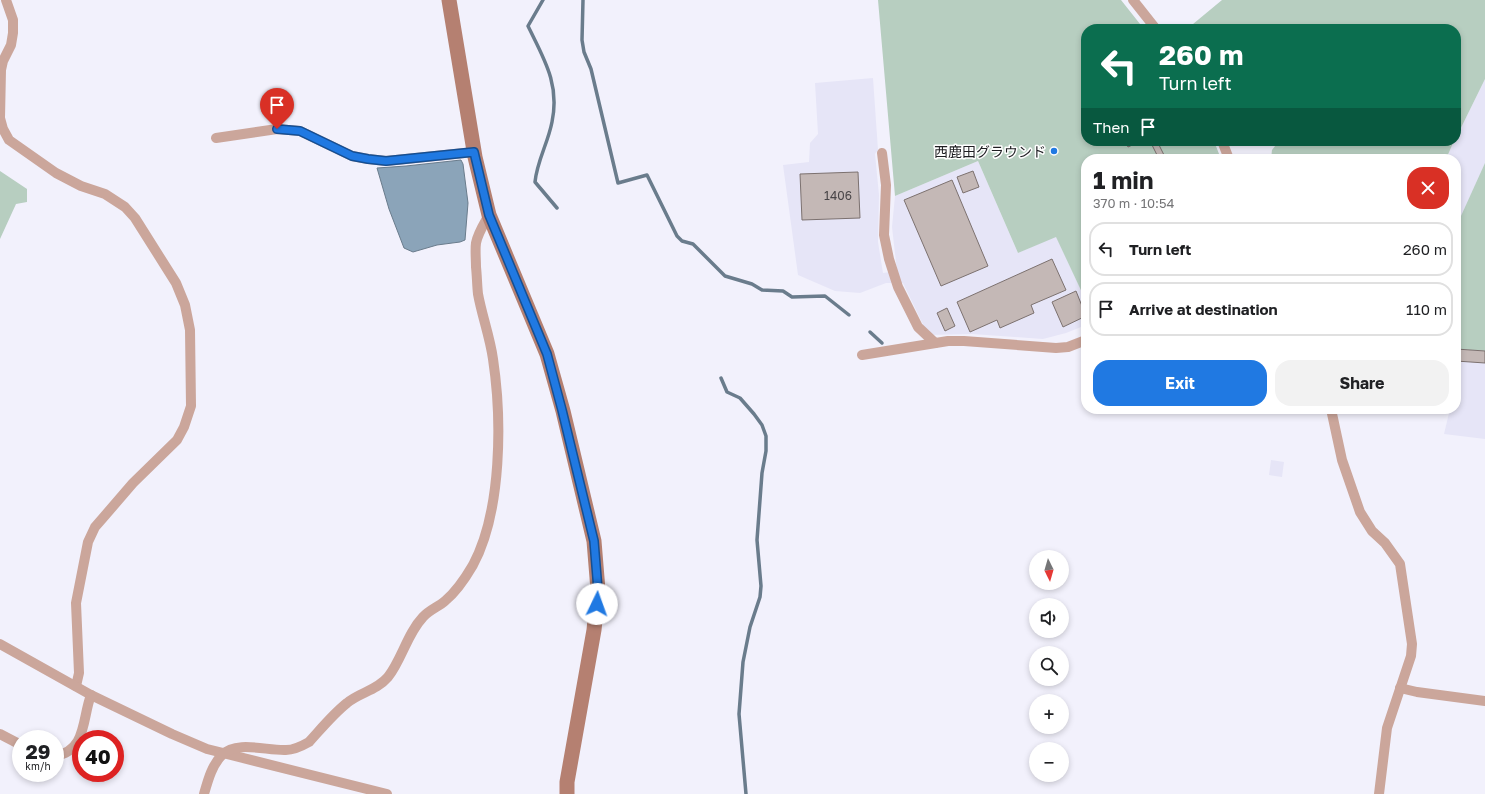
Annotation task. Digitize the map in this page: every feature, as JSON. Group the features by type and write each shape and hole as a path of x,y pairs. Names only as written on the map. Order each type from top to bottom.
{"street":[{"path":"6,0 13,20 13,33 1,70 0,118 3,129 9,140 56,173 81,186 105,194 125,207 135,218 176,283 185,305 190,330 191,406 184,427 177,440 133,483 102,519 88,542 76,604 79,673 76,686"},
{"path":"449,0 474,152 489,215 547,354 594,541 598,597 594,630 567,782 567,794"},
{"path":"1133,0 1152,24"},
{"path":"216,138 277,129 300,131 352,156 386,161 474,152"},
{"path":"882,153 886,185 884,235 888,259 898,288 918,328 935,343"},
{"path":"204,794 215,764 223,753 237,747 285,750 302,746 309,742 348,702 372,690 387,677 414,627 428,612 445,601 460,585 473,565 484,539 492,508 498,451 496,392 493,359 478,294 476,263 476,243 481,229 489,215"},
{"path":"862,355 935,343 964,341 1056,348 1081,342"},
{"path":"1332,414 1342,460 1360,512 1372,531 1385,543 1400,564 1412,644 1411,656 1387,728 1379,794"},
{"path":"0,644 91,695 207,749 387,794"},
{"path":"1400,688 1417,692 1485,701"},
{"path":"64,753 68,751 80,739 87,704 91,695"},
{"path":"0,734 12,740"}],"shaded area":[{"path":"873,78 878,150 875,154 879,195 878,242 883,273 897,271 892,227 895,196 978,161 1018,253 1056,236 1081,290 1081,327 1066,333 1043,339 972,334 928,335 903,283 886,283 860,293 835,291 798,275 783,165 809,162 810,143 818,134 815,83"},
{"path":"1485,79 1485,439 1444,434 1449,414 1461,414 1461,154 1448,154 1452,146 1461,146 1461,128"},
{"path":"461,160 463,164 468,203 465,240 437,245 413,252 404,248 389,209 377,168"},
{"path":"1271,460 1284,462 1282,477 1269,475"}],"green space":[{"name":"西鹿田グラウンド","path":"878,0 1121,0 1140,24 1081,24 1081,146 1216,146 1219,154 1081,154 1081,290 1056,237 1018,253 978,161 895,196"},
{"path":"1222,0 1485,0 1485,79 1461,128 1461,24 1193,24"},
{"path":"1275,146 1452,146 1448,154 1272,154 1272,150"},
{"path":"1485,163 1485,351 1461,349 1461,216"},
{"path":"0,171 27,189 27,202 16,204 0,239"}],"building":[{"path":"1152,146 1160,146 1164,154 1156,154"},
{"path":"973,171 979,187 963,193 957,177"},
{"path":"858,172 860,218 802,220 800,174"},
{"path":"952,180 988,266 941,286 904,200"},
{"path":"1052,259 1066,290 1031,305 1034,313 1000,328 997,320 970,332 957,302"},
{"path":"1076,291 1081,304 1081,318 1063,327 1052,302"},
{"path":"947,308 955,326 945,331 937,313"},
{"path":"1461,349 1485,351 1485,363 1461,361"}],"waterway":[{"path":"543,0 528,26 549,72 554,96 554,108 550,130 538,167 535,182 557,208"},
{"path":"583,0 582,40 584,52 591,69 618,183 647,175 677,236 682,241 693,244 725,276 752,284 762,290 783,291 792,297 825,296 849,315"},
{"path":"870,332 882,343"},
{"path":"721,378 727,392 740,398 754,414 762,425 766,436 766,451 762,473 757,540 761,586 760,597 750,627 743,662 739,714 746,794"}],"place":[{"name":"西鹿田グラウンド","path":"1054,151"}],"route":[{"path":"277,129 300,131 352,156 368,159 386,161 474,152 489,215 547,354 594,541 598,590 597,604"}]}
